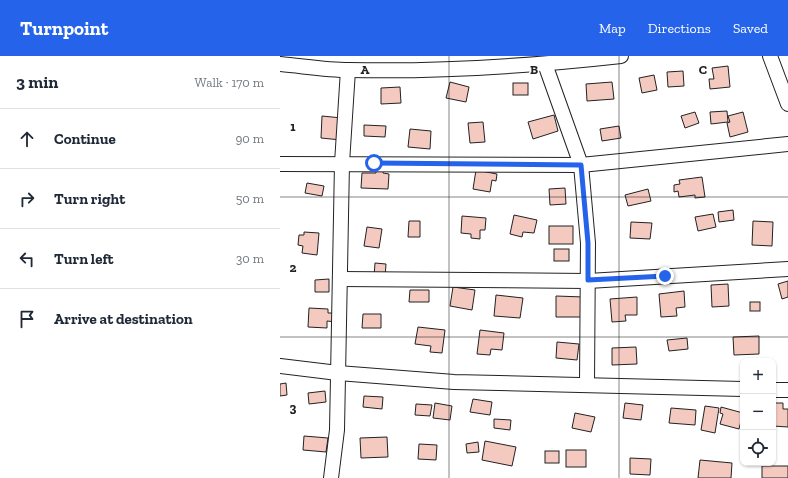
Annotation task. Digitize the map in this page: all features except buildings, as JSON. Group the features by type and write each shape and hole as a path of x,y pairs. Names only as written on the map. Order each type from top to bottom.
{"street":[{"path":"280,64 348,70 406,70 470,62 545,64 621,56"},
{"path":"770,56 788,104"},
{"path":"545,64 581,165 588,243 587,384"},
{"path":"331,478 337,430 342,163 348,70"},
{"path":"280,164 342,163 581,165 788,144"},
{"path":"340,279 588,280 788,269"},
{"path":"280,366 338,373 454,382 587,384 740,389"},
{"path":"776,390 788,390"}],"route":[{"path":"374,163 581,165 588,243 588,280 665,276"}]}
